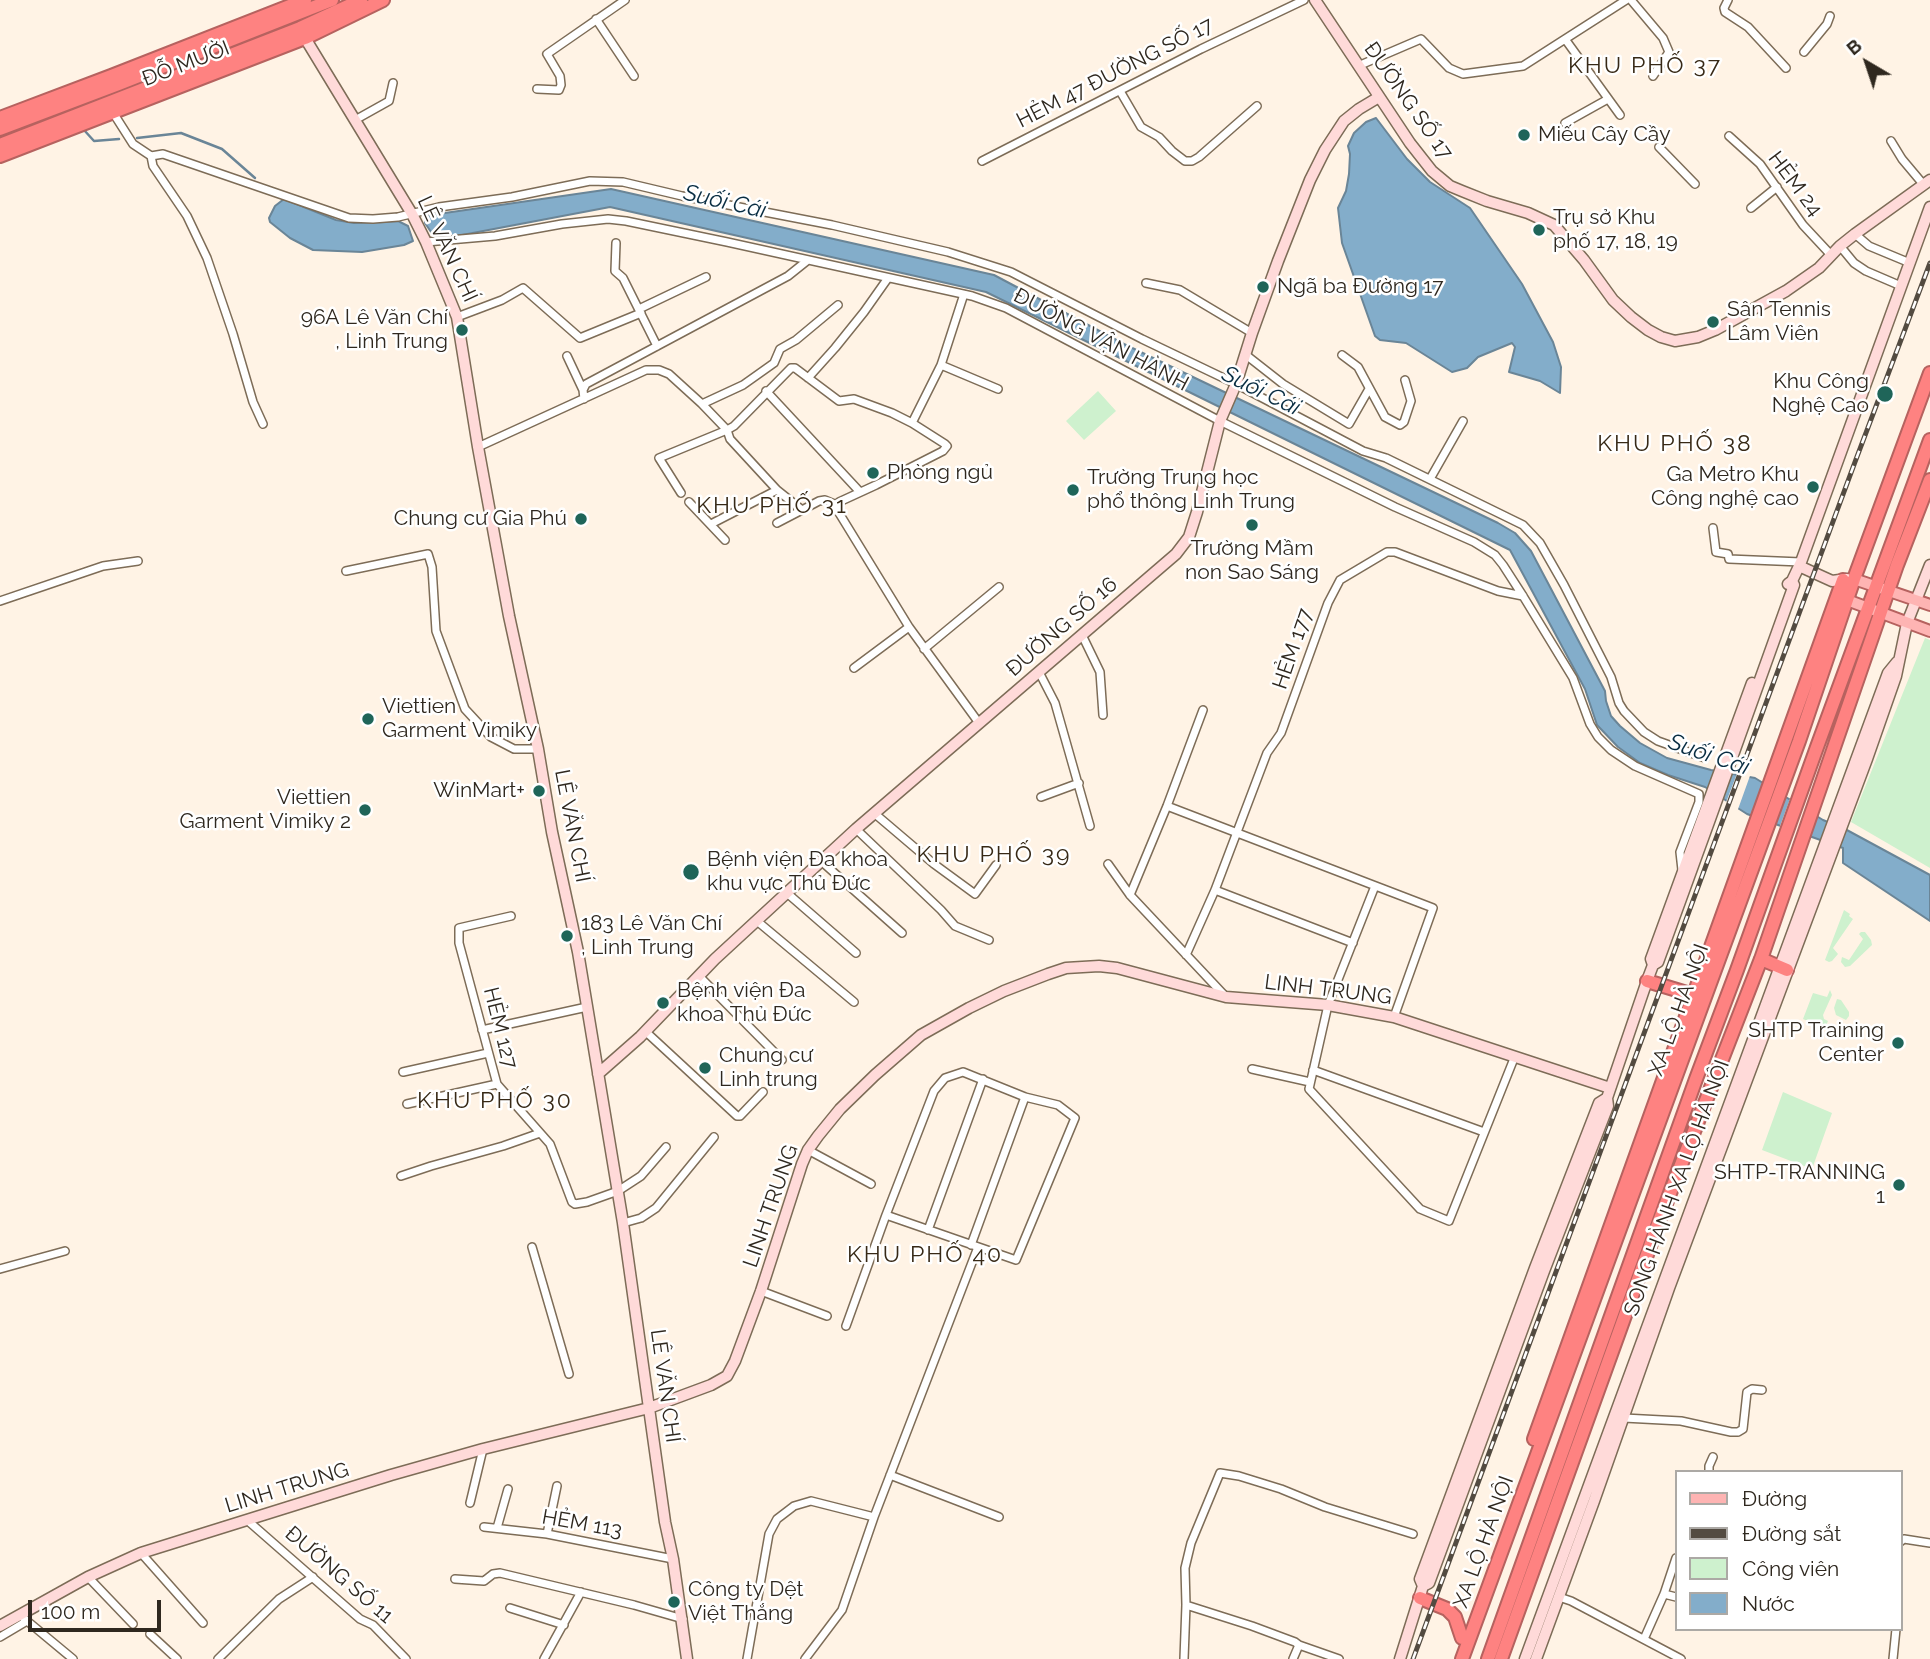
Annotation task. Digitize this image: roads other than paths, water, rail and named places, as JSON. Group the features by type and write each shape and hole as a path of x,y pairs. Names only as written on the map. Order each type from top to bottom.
{"highway":[{"name":"ĐỖ MƯỜI","path":"0,118 305,0"},
{"name":"ĐỖ MƯỜI","path":"0,129 332,0"},
{"name":"ĐỖ MƯỜI","path":"0,156 361,0"},
{"name":"ĐỖ MƯỜI","path":"0,145 110,109 305,38 383,0"},
{"name":"XA LỘ HÀ NỘI","path":"1462,1659 1793,739 1843,586 1930,373"},
{"name":"XA LỘ HÀ NỘI","path":"1488,1659 1850,654 1874,611 1930,440"},
{"name":"XA LỘ HÀ NỘI","path":"1882,588 1930,480"},
{"name":"XA LỘ HÀ NỘI","path":"1502,1659 1658,1224 1760,959 1872,635 1874,611"},
{"path":"1850,654 1872,635"},
{"path":"1760,959 1783,968"},
{"path":"1647,981 1699,997"},
{"name":"XA LỘ HÀ NỘI","path":"1454,1659 1630,1169 1699,997"},
{"path":"1422,1592 1455,1617 1462,1638"}],"main road":[{"name":"ĐƯỜNG SỐ 17","path":"1315,0 1424,163 1439,178 1450,186 1528,213 1554,225 1613,300 1631,317 1661,337 1682,341 1699,337 1786,291 1819,268 1840,246 1926,182"},
{"name":"LÊ VĂN CHÍ","path":"305,38 412,214 457,317 509,616 578,952 623,1223 687,1659"},
{"name":"ĐƯỜNG SỐ 16","path":"598,1074 856,829 1176,554 1189,537 1222,417 1310,180 1344,121 1379,97"},
{"path":"1400,1659 1422,1592 1420,1579 1535,1268 1599,1103 1606,1098 1610,1088 1653,965 1658,961 1706,818 1794,585 1792,580 1930,207"},
{"path":"1800,564 1843,586 1874,611 1930,631"},
{"name":"SONG HÀNH XA LỘ HÀ NỘI","path":"1536,1659 1554,1595 1783,968 1825,862 1861,760 1896,676 1907,623 1930,565"},
{"path":"1843,586 1882,588 1930,605"},
{"path":"1653,965 1651,959 1682,873 1706,818"},
{"name":"LINH TRUNG","path":"0,1626 24,1618 88,1577 141,1553 391,1475 649,1408 711,1385 727,1376 761,1291 802,1164 808,1150 840,1109 920,1035 981,1002 1048,974 1066,968 1117,968 1226,997 1328,1005 1394,1017 1610,1088"},
{"name":"SONG HÀNH XA LỘ HÀ NỘI","path":"1525,1659 1554,1595 1623,1418 1783,968"}],"street":[{"path":"537,89 559,90 561,85 547,54 625,0"},
{"name":"HẺM 47 ĐƯỜNG SỐ 17","path":"982,161 1201,48 1304,0"},
{"path":"1358,66 1421,40 1449,68 1463,74 1523,66 1629,0 1663,38 1669,52 1653,76"},
{"path":"1728,0 1725,12 1748,27 1786,68"},
{"path":"1804,52 1827,24 1830,16"},
{"path":"596,19 634,76"},
{"path":"1565,39 1620,115"},
{"path":"355,120 389,101 393,83"},
{"path":"1120,91 1141,127 1159,137 1185,160 1192,161 1257,106"},
{"path":"1565,123 1608,99"},
{"path":"110,109 133,144 152,156 153,166 187,216 206,258 262,424"},
{"name":"HẺM 24","path":"1729,136 1760,164 1803,225 1831,255"},
{"path":"1891,141 1902,159 1926,182"},
{"path":"1659,147 1695,184"},
{"name":"ĐƯỜNG VẬN HÀNH","path":"152,156 163,153 349,218 373,219 412,214 590,181 623,182 682,197 832,225 948,252 1011,272 1234,388 1363,451 1386,458 1513,519 1531,532 1564,585 1611,677 1624,711 1644,732 1658,741 1705,758"},
{"path":"1751,208 1777,187"},
{"name":"ĐƯỜNG VẬN HÀNH","path":"426,243 608,219 964,294 1006,308 1395,508 1474,542 1495,555 1523,596 1573,678 1590,724 1598,737 1611,750 1635,766 1699,794 1699,802 1680,852 1682,873"},
{"path":"1856,234 1869,246 1910,263"},
{"path":"616,243 615,271 623,278 657,346"},
{"path":"1840,246 1854,263 1866,271 1901,286"},
{"path":"583,390 586,384 788,276 808,260"},
{"path":"457,317 502,300 523,288 580,338 706,277"},
{"path":"808,377 850,330 888,278"},
{"path":"1146,284 1180,290 1252,333"},
{"path":"912,423 941,365 964,294"},
{"path":"702,404 743,385 774,363 780,349 796,340 838,304"},
{"path":"1246,355 1283,384 1349,424 1368,389"},
{"path":"1342,355 1358,367 1385,417 1400,425 1404,422 1411,401 1405,380"},
{"path":"566,356 583,390 584,398"},
{"path":"941,365 998,389"},
{"path":"681,493 659,458 734,426 766,391 791,368 795,368 839,401 854,399 912,423 947,448 836,505"},
{"path":"478,447 646,370 659,370 669,374 702,404 777,490 802,510"},
{"path":"766,391 860,492"},
{"path":"1430,479 1463,421"},
{"path":"711,524 777,490"},
{"path":"777,523 819,501 825,500 836,505 909,627 979,723"},
{"path":"689,502 725,540"},
{"path":"1713,528 1716,552 1728,555 1729,559 1800,564"},
{"name":"HẺM 177","path":"1186,955 1266,757 1281,733 1328,603 1340,580 1387,552 1395,552 1498,591 1523,596"},
{"path":"346,571 428,554 432,567 436,631 465,709 491,737 514,749 538,749"},
{"path":"0,601 103,566 138,562"},
{"path":"924,649 999,587"},
{"path":"854,668 909,627"},
{"path":"1082,635 1100,672 1103,715"},
{"path":"1039,671 1055,703 1090,826"},
{"path":"1130,895 1203,710"},
{"path":"1041,797 1079,783"},
{"path":"1167,806 1433,908 1394,1017"},
{"path":"874,813 975,894 996,865"},
{"path":"856,829 955,926 989,940"},
{"path":"821,861 902,933"},
{"path":"1108,864 1130,895 1226,997"},
{"path":"1375,886 1328,1005 1309,1089 1420,1209 1449,1221 1515,1056"},
{"path":"1214,890 1353,943"},
{"path":"787,893 856,953"},
{"name":"HẺM 127","path":"512,915 459,928 459,943 497,1084 550,1144 573,1204 618,1191"},
{"path":"757,921 853,1002"},
{"path":"699,976 782,1060"},
{"path":"482,1030 587,1007"},
{"path":"645,1031 737,1116 764,1092"},
{"path":"403,1072 488,1053"},
{"path":"1252,1069 1310,1082"},
{"path":"1313,1070 1484,1132"},
{"path":"846,1326 886,1215 934,1091 945,1078 963,1072 1025,1097 1058,1105 1075,1118 1016,1260 886,1215"},
{"path":"928,1230 983,1079"},
{"path":"407,1104 497,1084"},
{"path":"805,1659 842,1610 975,1246 1025,1097"},
{"path":"401,1176 540,1133"},
{"path":"623,1223 641,1218 656,1208 714,1137"},
{"path":"618,1191 641,1176 666,1147"},
{"path":"808,1150 871,1184"},
{"path":"532,1247 569,1374"},
{"path":"0,1269 65,1251"},
{"path":"761,1291 827,1316"},
{"path":"1623,1418 1681,1421 1738,1432 1743,1429 1747,1392 1752,1389 1762,1391"},
{"path":"470,1503 483,1449"},
{"path":"1710,1470 1713,1457"},
{"path":"1184,1659 1185,1568 1191,1543 1220,1473 1281,1489 1325,1507 1413,1534"},
{"path":"890,1475 999,1517"},
{"path":"547,1534 557,1486"},
{"path":"497,1528 508,1489"},
{"path":"747,1659 769,1534 777,1519 794,1506 811,1501 874,1517"},
{"name":"ĐƯỜNG SỐ 11","path":"247,1520 360,1619 373,1626 405,1659"},
{"name":"HẺM 113","path":"484,1527 547,1534 673,1559"},
{"path":"1902,1538 1930,1543"},
{"path":"141,1553 203,1623"},
{"path":"1644,1639 1674,1564"},
{"path":"455,1579 484,1581 493,1574 500,1573 682,1619"},
{"path":"88,1577 133,1624"},
{"path":"218,1659 279,1599 313,1577"},
{"path":"544,1659 581,1592"},
{"path":"1664,1594 1674,1596"},
{"path":"1554,1595 1571,1601 1681,1659"},
{"path":"1186,1605 1252,1626 1339,1659"},
{"path":"510,1608 564,1625"},
{"path":"24,1618 72,1659"},
{"name":"LINH TRUNG","path":"0,1637 24,1618"},
{"path":"1893,1659 1896,1631"},
{"path":"150,1634 177,1659"},
{"path":"1293,1659 1299,1644"}],"water":[{"path":"1376,118 1407,159 1430,182 1470,208 1522,284 1553,342 1561,367 1560,393 1540,381 1509,372 1515,347 1512,343 1478,357 1467,368 1452,372 1406,343 1380,340 1375,336 1342,243 1338,208 1346,191 1349,174 1348,146 1354,133 1366,122"},
{"path":"611,189 994,275 1124,344 1498,523 1515,533 1531,551 1605,691 1611,716 1620,726 1640,743 1667,758 1755,778 1823,820 1930,875 1930,921 1843,863 1843,848 1747,814 1705,787 1640,763 1618,747 1597,725 1585,689 1510,550 986,292 610,207 441,239 435,238 425,223 425,218 431,215"},
{"path":"284,199 336,220 354,223 398,221 408,226 413,241 362,252 313,250 290,238 270,222 269,218 275,206"}],"waterway":[{"name":"Suối Cái","path":"84,130 94,141 119,139"},
{"name":"Suối Cái","path":"137,138 181,133 222,149 255,178"}],"railway":[{"path":"1413,1659 1930,263"}],"place":[{"name":"Miếu Cây Cầy","path":"1524,135"},
{"name":"Trụ sở Khu phố 17, 18, 19","path":"1539,230"},
{"name":"Ngã ba Đường 17","path":"1263,287"},
{"name":"Sân Tennis Lâm Viên","path":"1713,322"},
{"name":"96A Lê Văn Chí , Linh Trung","path":"462,330"},
{"name":"Khu Công Nghệ Cao","path":"1885,394"},
{"name":"Phòng ngủ","path":"873,473"},
{"name":"Ga Metro Khu Công nghệ cao","path":"1813,487"},
{"name":"Trường Trung học phổ thông Linh Trung","path":"1073,490"},
{"name":"Chung cư Gia Phú","path":"581,519"},
{"name":"Trường Mầm non Sao Sáng","path":"1252,525"},
{"name":"Viettien Garment Vimiky","path":"368,719"},
{"name":"WinMart+","path":"539,791"},
{"name":"Viettien Garment Vimiky 2","path":"365,810"},
{"name":"Bệnh viện Đa khoa khu vực Thủ Đức","path":"691,872"},
{"name":"183 Lê Văn Chí , Linh Trung","path":"567,936"},
{"name":"Bệnh viện Đa khoa Thủ Đức","path":"663,1003"},
{"name":"SHTP Training Center","path":"1898,1043"},
{"name":"Chung cư Linh trung","path":"705,1068"},
{"name":"SHTP-TRANNING 1","path":"1899,1185"},
{"name":"Công ty Dệt Việt Thắng","path":"674,1602"}],"district":[{"name":"KHU PHỐ 37","path":"1645,66"},
{"name":"KHU PHỐ 38","path":"1675,444"},
{"name":"KHU PHỐ 31","path":"772,506"},
{"name":"KHU PHỐ 39","path":"994,855"},
{"name":"KHU PHỐ 30","path":"495,1101"},
{"name":"KHU PHỐ 40","path":"925,1255"}]}
